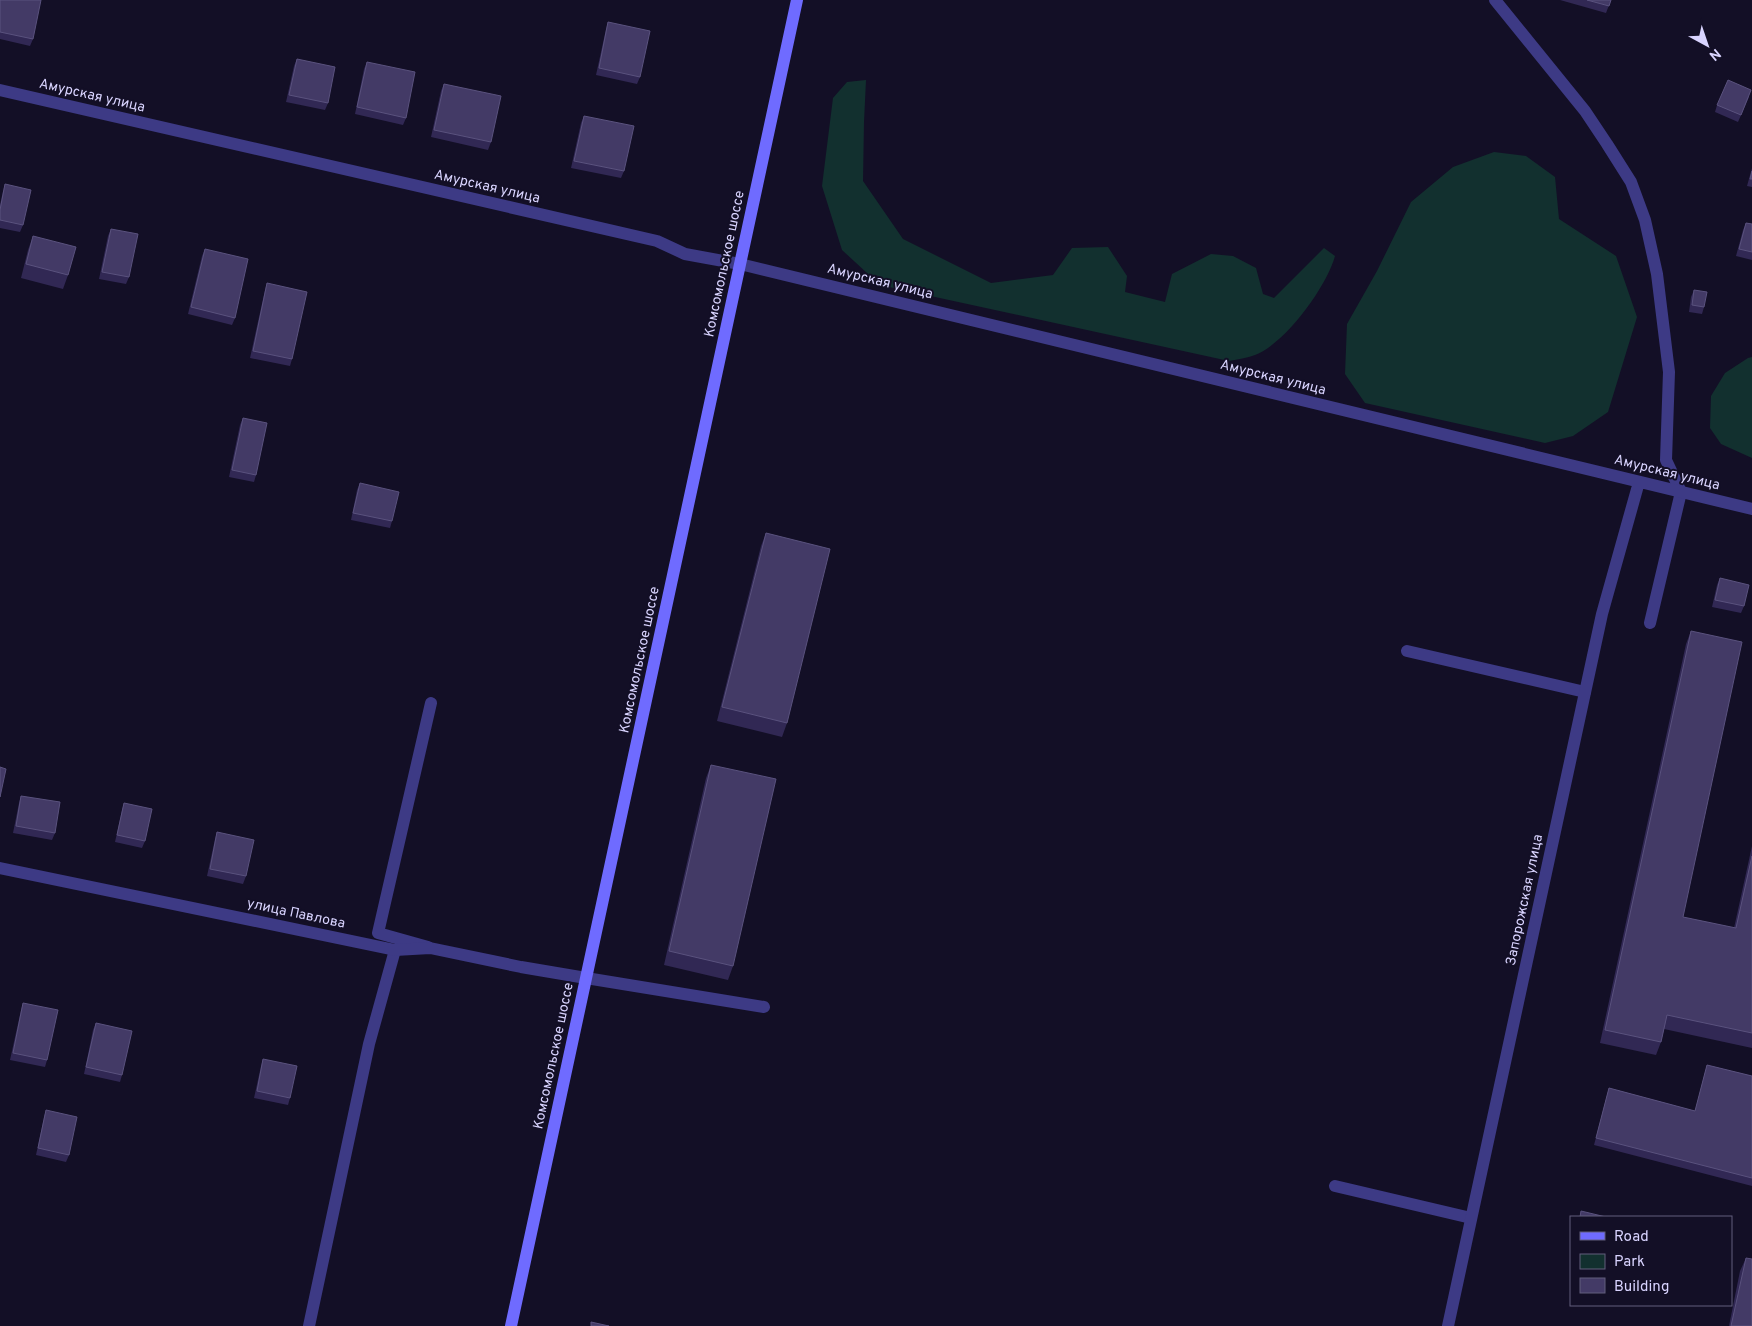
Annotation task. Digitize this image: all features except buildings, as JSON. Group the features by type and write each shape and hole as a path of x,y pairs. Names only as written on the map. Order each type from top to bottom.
{"main road":[{"name":"Комсомольское шоссе","path":"511,1326 797,0"}],"street":[{"path":"1495,0 1585,111 1631,182 1645,220 1658,282 1670,372 1666,460 1681,492 1650,623"},
{"name":"Амурская улица","path":"0,90 656,241 685,254 740,264 1752,509"},
{"name":"Запорожская улица","path":"1448,1326 1602,614 1639,482"},
{"path":"1407,650 1585,692"},
{"path":"430,948 378,932 431,703"},
{"name":"улица Павлова","path":"0,868 396,950 430,948 521,967 764,1007"},
{"path":"309,1326 369,1044 396,950"},
{"path":"1336,1186 1471,1218"}],"green space":[{"path":"866,80 863,181 903,239 991,283 1053,275 1072,248 1108,247 1127,276 1125,292 1165,302 1172,274 1211,254 1233,256 1256,268 1263,294 1274,298 1324,248 1335,256 1331,268 1304,312 1279,339 1267,349 1255,355 1229,361 880,285 842,250 822,186 833,98 847,82"},
{"path":"1494,152 1526,156 1555,177 1559,219 1616,256 1637,317 1608,412 1573,436 1545,443 1365,403 1345,374 1347,324 1377,271 1411,202 1453,167"},
{"path":"1752,357 1752,458 1721,444 1710,428 1711,396 1725,373"}]}
